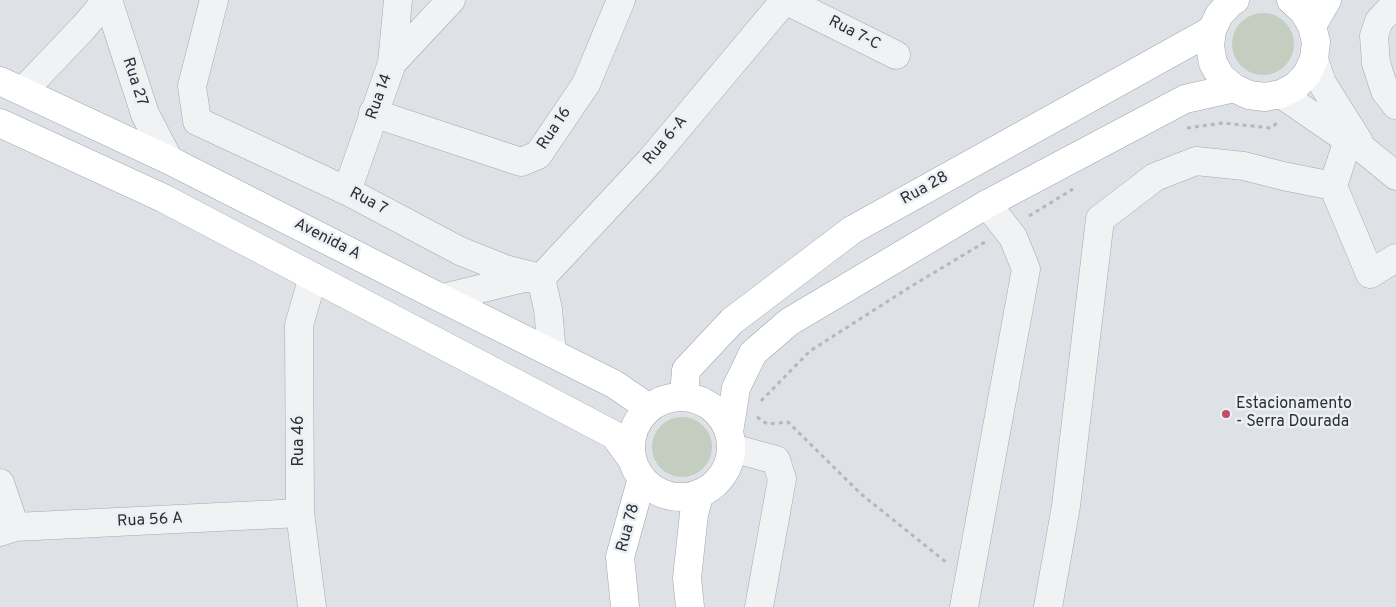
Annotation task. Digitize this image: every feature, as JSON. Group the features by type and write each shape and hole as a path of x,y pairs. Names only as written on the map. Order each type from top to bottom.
{"main road":[{"path":"1235,0 1219,15 1212,30 1210,46 1213,63 1221,77 1234,88 1249,95 1290,100 1296,86 1307,74 1314,59 1316,42 1312,26 1304,12 1291,0"},
{"path":"1312,26 1327,0"},
{"name":"Rua 28","path":"684,397 686,370 732,321 852,230 1212,30"},
{"name":"Avenida A","path":"11,86 169,160 614,384 649,408"},
{"path":"0,123 162,198 614,435 637,470 654,489 668,496 685,497 700,494 713,486 723,475 729,462 736,388 754,353 789,322 987,204 1185,99 1234,88"},
{"path":"637,470 631,446 633,432 649,408 672,398 684,397 699,400 712,408 723,419 730,440"},
{"name":"Rua 78","path":"625,607 620,557 637,470"},
{"path":"690,607 687,578 694,514 700,494"}],"street":[{"name":"Rua 27","path":"11,86 83,28 107,0"},
{"name":"Rua 27","path":"107,0 145,114 169,160"},
{"name":"Rua 7","path":"214,0 192,86 197,122 348,191 460,252 505,269 541,278"},
{"name":"Rua 14","path":"348,191 392,63 398,0"},
{"path":"392,63 451,0"},
{"name":"Rua 16","path":"374,113 521,162 538,155 586,84 621,0"},
{"name":"Rua 7-C","path":"785,0 896,55"},
{"name":"Rua 6-A","path":"541,278 650,162 785,0"},
{"path":"1396,3 1379,21 1374,36 1376,63 1385,92 1396,105"},
{"path":"1314,59 1322,83 1354,140"},
{"path":"1290,100 1354,140 1396,176"},
{"path":"1354,140 1332,186 1370,274 1396,258"},
{"path":"1048,607 1066,506 1100,219 1155,177 1196,161 1244,166 1332,186"},
{"path":"964,607 1026,269 1013,237 987,204"},
{"name":"Rua 46","path":"312,607 300,513 299,325 313,276"},
{"path":"443,298 524,278 541,278 548,309 552,353"},
{"path":"730,440 776,460 782,479 759,607"},
{"path":"0,483 7,530"},
{"name":"Rua 56 A","path":"7,530 300,513"}],"path":[{"path":"1186,128 1223,123 1271,128 1290,100"},
{"path":"757,404 810,351 910,287 1079,186"},
{"path":"756,415 767,424 788,422 861,494 969,580"}],"green space":[{"path":"1263,13 1275,15 1285,22 1292,32 1294,44 1292,56 1285,66 1275,73 1263,75 1251,73 1241,66 1234,56 1232,44 1234,32 1241,22 1251,15"},
{"path":"682,417 699,422 707,430 712,447 707,464 699,472 682,477 665,472 657,464 652,447 657,430 665,422"}],"place":[{"name":"Estacionamento - Serra Dourada","path":"1226,414"}]}
